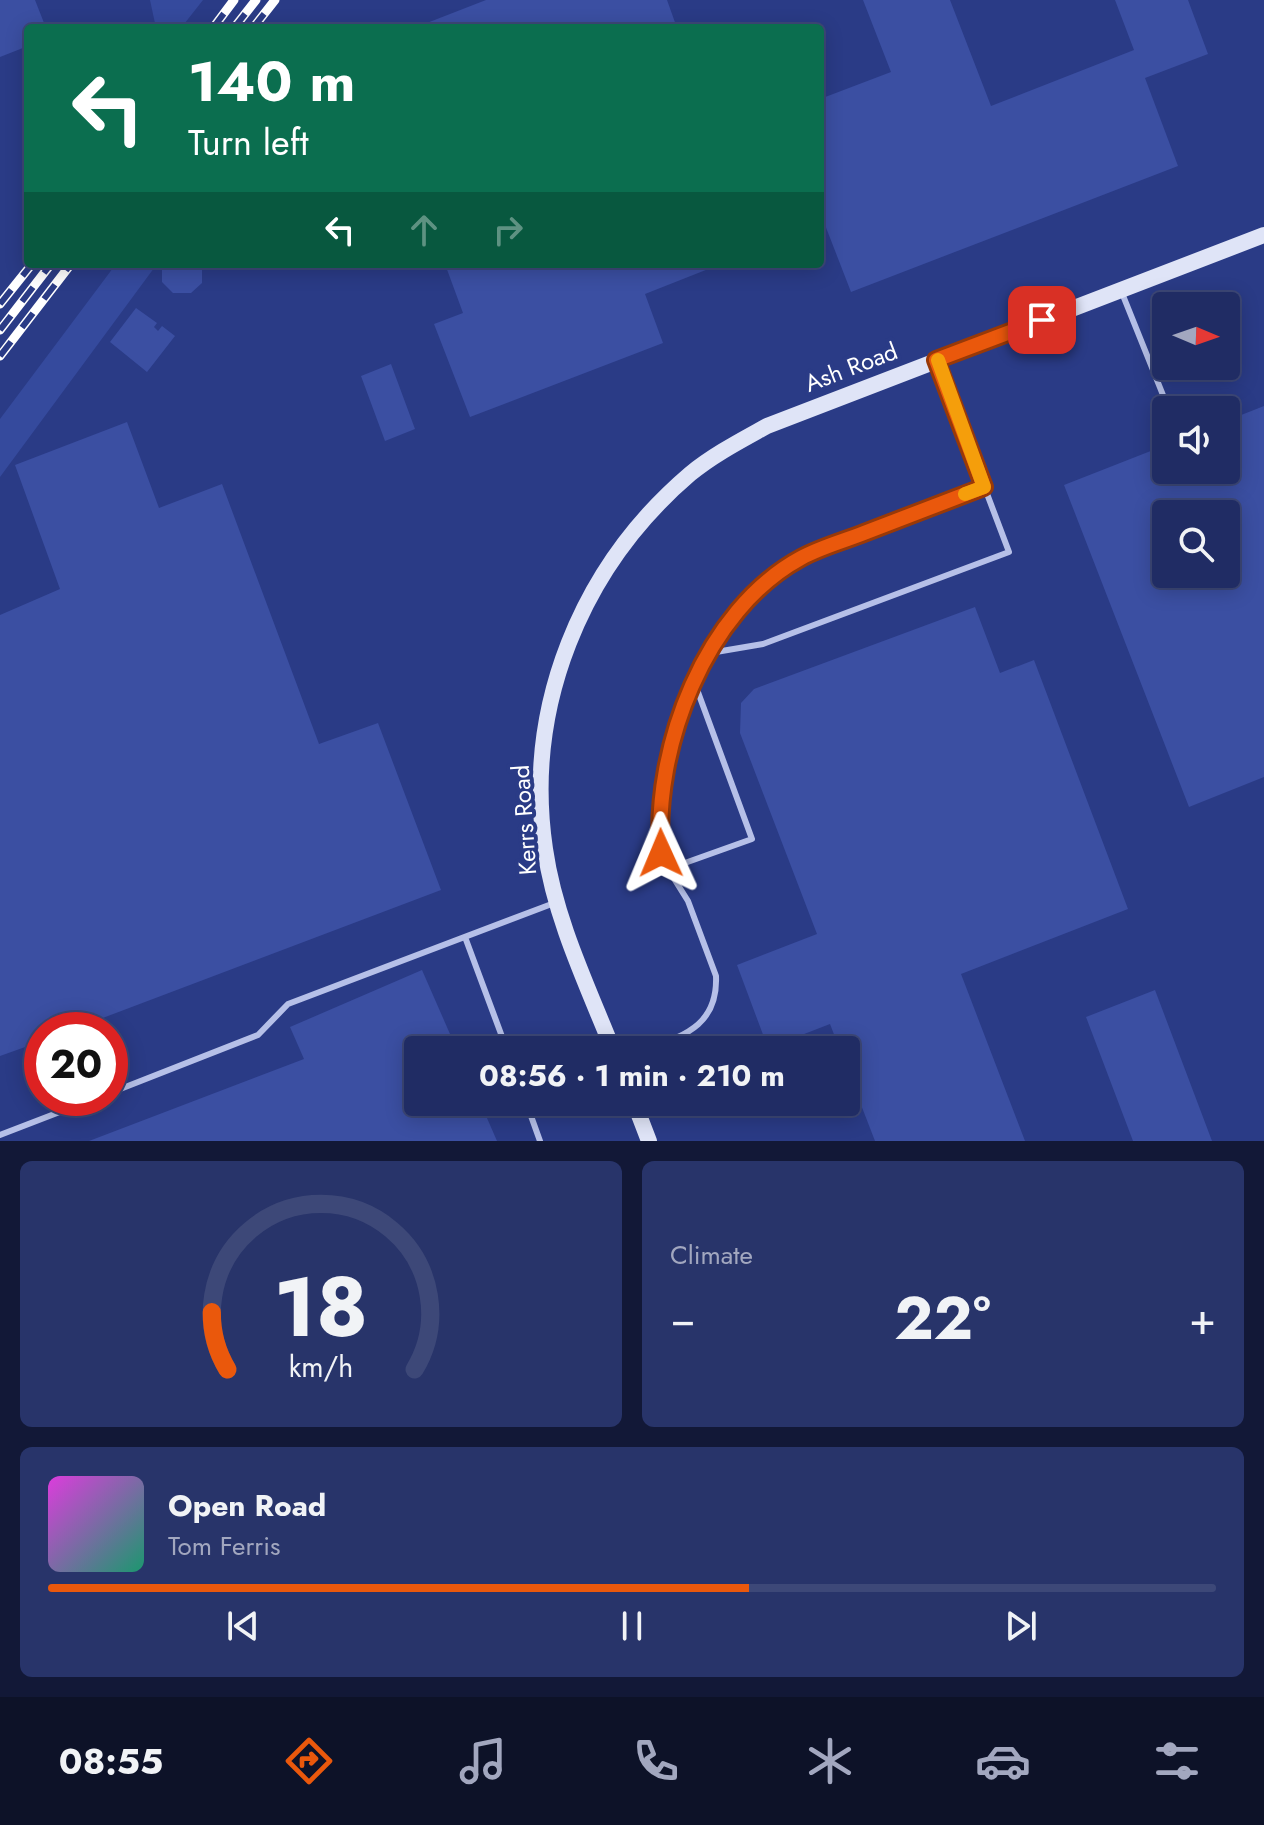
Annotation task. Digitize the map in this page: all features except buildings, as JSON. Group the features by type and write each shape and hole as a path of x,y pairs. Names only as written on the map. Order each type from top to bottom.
{"main road":[{"name":"Ash Road","path":"558,673 569,639 605,568 657,504 727,447 767,426 1264,235"},
{"name":"Kerrs Road","path":"558,673 542,761 545,848 557,902 608,1036"},
{"path":"639,1116 649,1141"}],"lane":[{"path":"1121,290 1163,396"},
{"path":"710,653 763,644 1009,552 936,360"},
{"path":"678,1036 694,1029 710,1009 716,976 688,901 661,853 663,782 675,725 710,653 732,618 759,588 803,556 984,487"},
{"path":"668,869 752,839 695,684"},
{"path":"128,1086 255,1037 288,1004 557,902"},
{"path":"465,937 502,1036"},
{"path":"0,1135 49,1116"},
{"path":"531,1116 540,1141"}],"shaded area":[{"path":"150,0 203,0 184,24 155,24"},
{"path":"113,268 154,268 0,477 0,419"}],"railway":[{"path":"216,24 234,0"},
{"path":"237,24 256,0"},
{"path":"256,24 275,0"},
{"path":"0,304 29,268"},
{"path":"0,330 48,268"},
{"path":"0,356 68,268"}],"slow traffic":[{"path":"938,360 984,487 965,494"}],"route":[{"path":"661,853 663,782 675,725 710,653 732,618 759,588 803,556 984,487 936,360 1042,320"}]}
